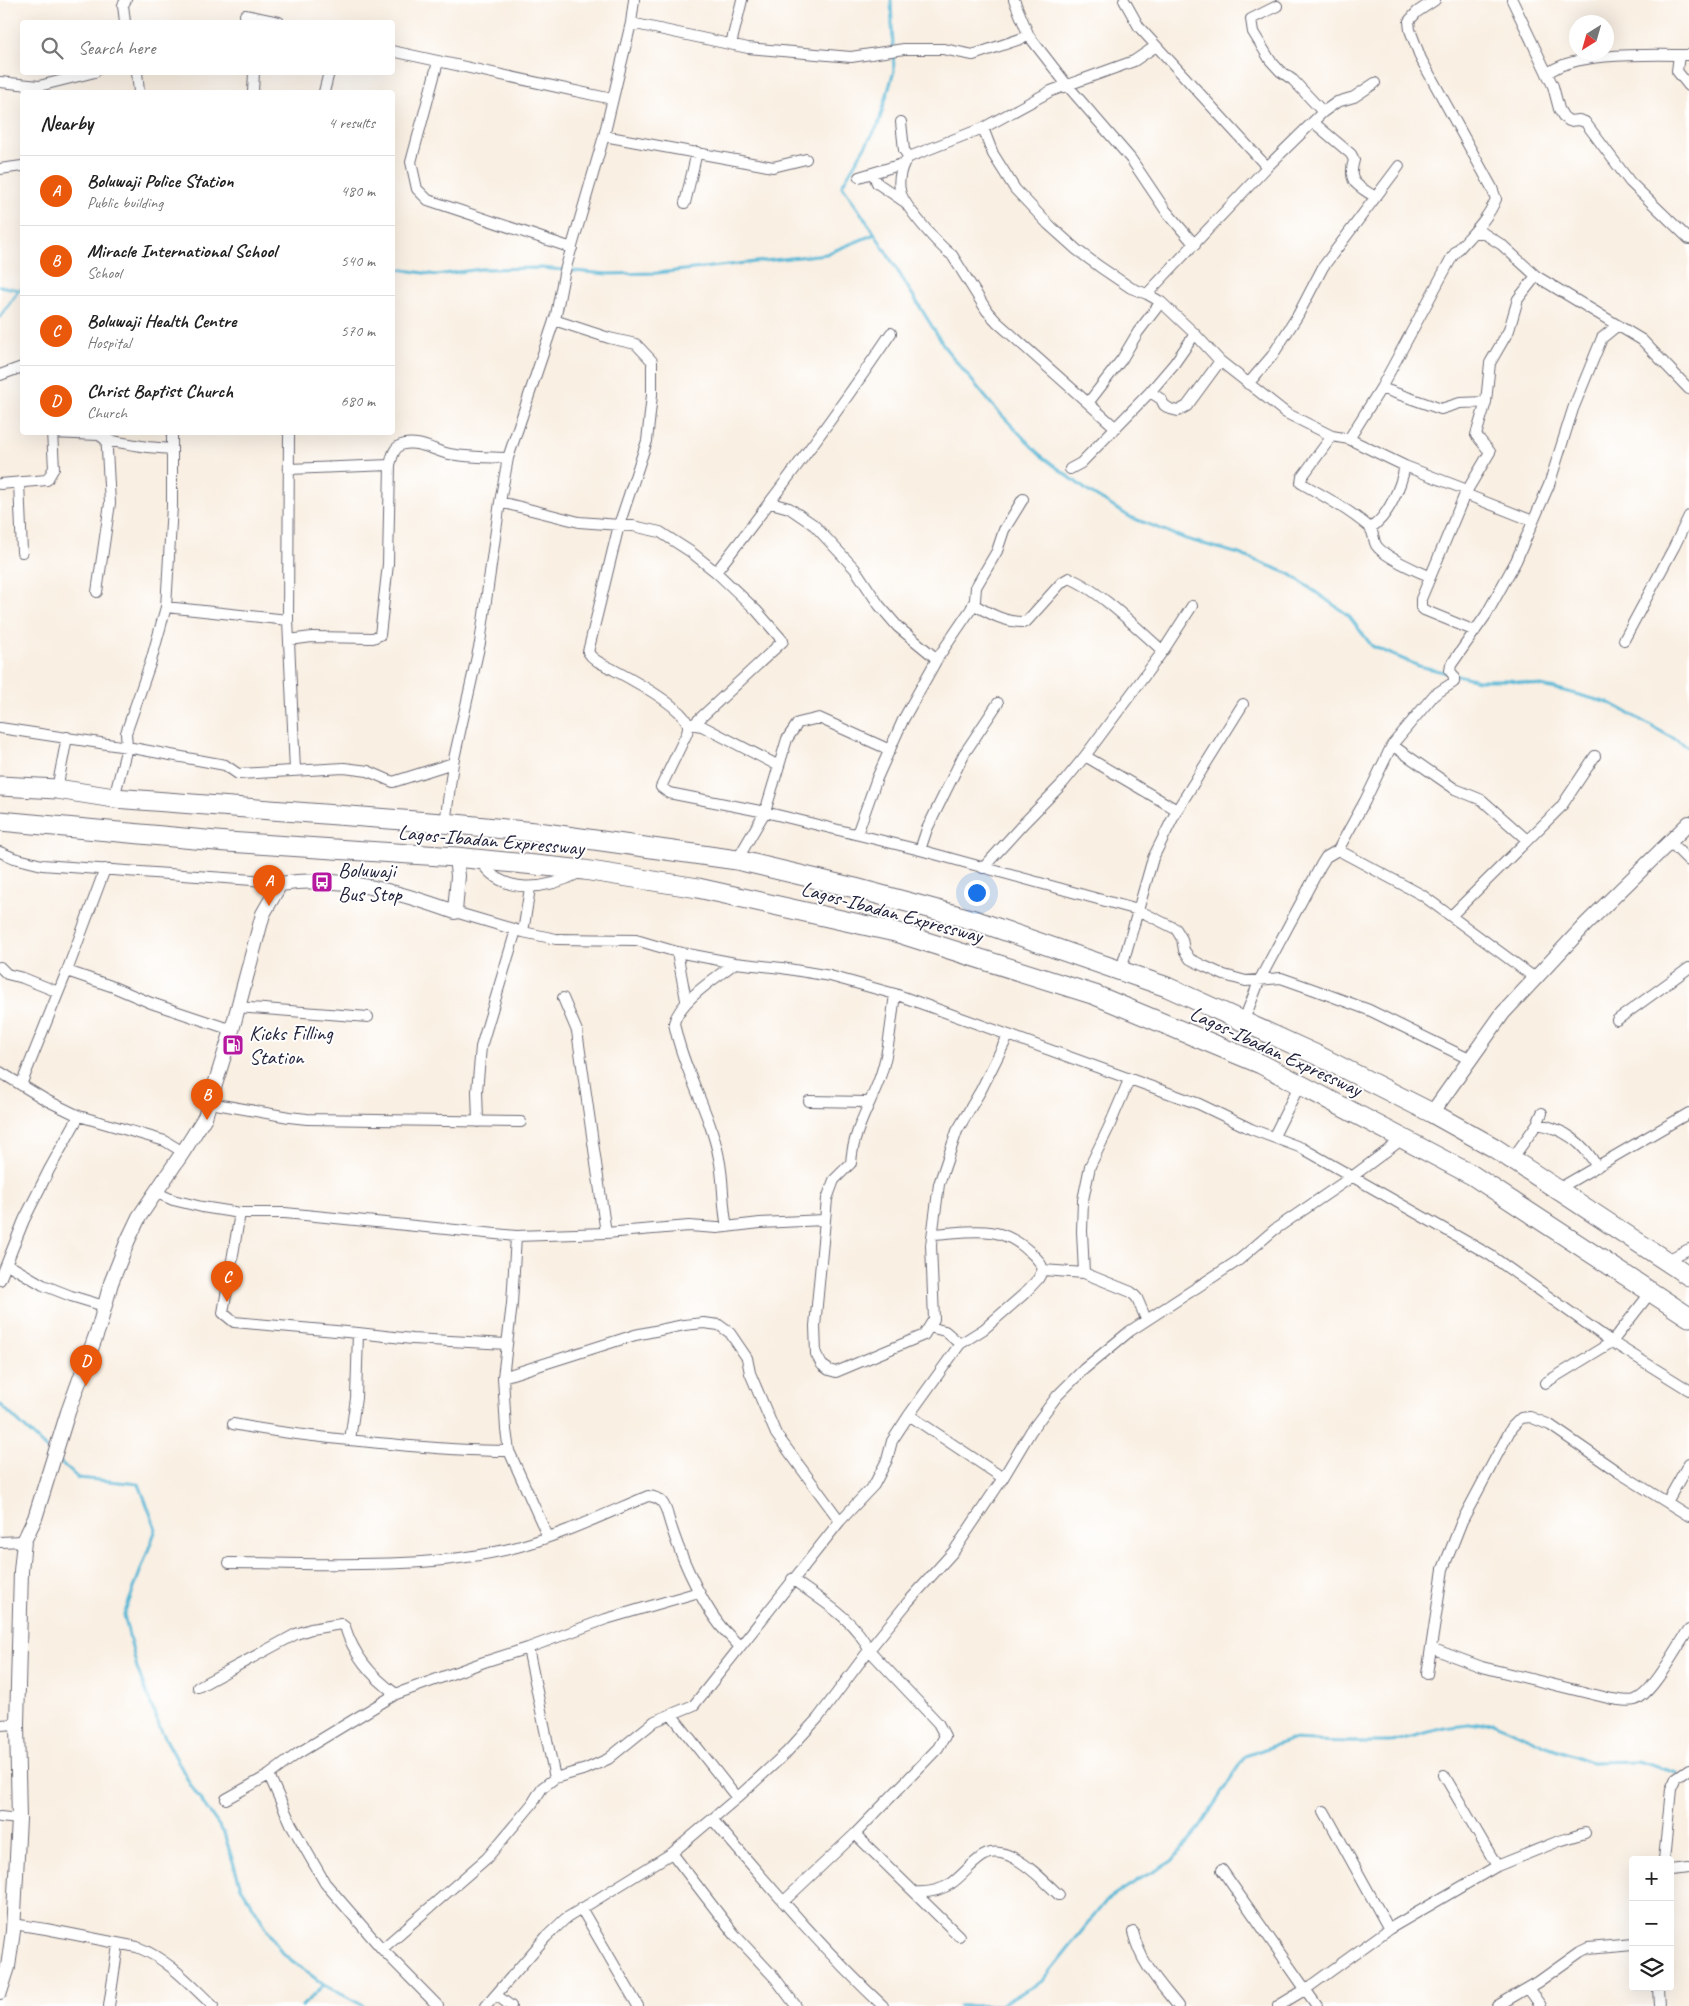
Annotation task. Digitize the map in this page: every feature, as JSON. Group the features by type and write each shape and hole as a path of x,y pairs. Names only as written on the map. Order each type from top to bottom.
{"highway":[{"name":"Lagos-Ibadan Expressway","path":"0,786 57,789 114,798 545,833 737,860 855,888 974,920 1167,987 1244,1020 1319,1056 1432,1113 1512,1159 1689,1276"},
{"name":"Lagos-Ibadan Expressway","path":"0,821 227,842 456,857 584,870 698,888 895,932 1095,995 1261,1064 1472,1175 1689,1317"}],"street":[{"path":"125,20 122,5 126,0"},
{"path":"445,824 453,763 480,644 508,458 554,320 564,274 604,136 631,23 634,0"},
{"path":"731,44 742,0"},
{"path":"1014,0 1029,36 1067,85 1131,160 1166,211 1195,245"},
{"path":"1124,0 1139,27 1267,167"},
{"path":"1349,439 1381,388 1452,257 1466,240 1474,234 1491,211 1496,199 1492,188 1421,58 1410,30 1409,21 1417,12 1435,0"},
{"path":"1512,0 1553,86 1563,116 1569,121 1579,120 1585,122 1630,182 1688,235"},
{"path":"1277,6 1250,19 1252,32 1280,71 1293,80 1322,112"},
{"path":"245,15 269,20"},
{"path":"631,23 748,48 851,57 904,49 943,49 973,55 1029,36"},
{"path":"859,177 983,128 1051,91 1134,61 1156,46"},
{"path":"395,52 612,99"},
{"path":"1547,74 1555,67 1589,59 1684,55 1677,71 1689,86"},
{"path":"438,62 411,162 417,189 428,200 572,248"},
{"path":"0,82 39,86 83,75"},
{"path":"136,75 139,90"},
{"path":"253,90 254,75"},
{"path":"324,90 328,75"},
{"path":"1147,294 1267,167 1322,112 1337,102 1354,97 1375,83"},
{"path":"901,122 906,160 899,176 900,193 906,203 945,251 952,255 987,311 997,322 1116,428"},
{"path":"1313,122 1351,154 1354,160 1350,172 1352,178 1357,185 1375,197"},
{"path":"983,128 993,154 1015,189 1048,224 1076,250 1100,267 1131,288 1161,302 1220,361 1286,413 1332,436 1349,439 1405,466 1533,520"},
{"path":"604,136 773,167 806,159"},
{"path":"684,203 697,152"},
{"path":"0,169 20,166"},
{"path":"1248,384 1272,356 1298,315 1323,267 1399,166"},
{"path":"873,173 877,183 906,203"},
{"path":"1474,234 1483,233 1502,245 1536,276 1642,340 1689,389"},
{"path":"1475,631 1424,610 1421,607 1421,600 1429,576 1448,539 1466,492 1490,452 1476,435 1486,402 1490,364 1509,330 1518,299 1536,276"},
{"path":"1088,403 1122,359 1138,332 1161,302"},
{"path":"554,320 609,338 636,344 652,361 652,395 647,441 619,525 588,652 593,660 634,681 672,706 691,724 779,766"},
{"path":"1244,1020 1260,979 1321,865 1326,857 1338,850 1365,801 1392,745 1434,695 1454,682 1454,676 1450,671 1451,665 1486,615 1516,561 1549,485 1573,409 1602,338 1618,326"},
{"path":"716,572 770,503 848,397 891,333"},
{"path":"1070,469 1081,463 1150,392 1174,364 1195,334"},
{"path":"1150,392 1161,399 1164,405 1178,411 1187,406 1220,361"},
{"path":"0,375 20,368"},
{"path":"1381,388 1441,409 1460,402 1486,402"},
{"path":"0,484 47,480 54,468 52,435"},
{"path":"114,798 127,746 126,733 151,661 166,607 172,506 172,435"},
{"path":"289,435 288,620 295,770"},
{"path":"97,592 110,503 106,436 147,447 172,449"},
{"path":"1332,436 1302,477 1300,483 1330,500 1370,528 1375,544 1381,550 1410,568 1429,576"},
{"path":"289,640 312,637 373,638 380,635 388,564 390,464 394,450 399,446 408,444 424,446 445,453 508,458"},
{"path":"289,469 390,464"},
{"path":"1370,528 1382,518 1401,484 1405,466"},
{"path":"19,483 22,552"},
{"path":"857,834 877,778 902,720 937,658 974,604 976,587 997,551 1004,530 1023,499"},
{"path":"500,502 579,522 619,525 660,532 691,552 716,572 756,610 783,641 691,724 662,787 669,793 766,812 857,834 1138,910 1176,929 1182,939 1184,950 1190,959 1224,975 1246,981 1281,978 1360,1007 1469,1059"},
{"path":"770,503 789,508 814,526 855,569 879,605 898,627 937,658"},
{"path":"1624,640 1689,516"},
{"path":"974,604 997,617 1026,622 1062,582 1069,578 1077,581 1111,606 1163,651"},
{"path":"983,868 1064,783 1086,756 1163,651 1192,606"},
{"path":"166,607 268,620 288,620"},
{"path":"920,850 927,829 964,754 998,703"},
{"path":"1122,970 1153,858 1178,810 1243,704"},
{"path":"737,860 766,812 787,739 798,723 819,718 890,750"},
{"path":"0,728 127,746 225,765 238,774 344,768 368,771 393,782 453,763"},
{"path":"57,789 66,737"},
{"path":"1392,745 1454,789 1482,800 1526,840"},
{"path":"1086,756 1178,810"},
{"path":"1451,916 1561,807 1595,756"},
{"path":"1432,1113 1503,1013 1669,841 1689,823"},
{"path":"1669,841 1689,861"},
{"path":"1338,850 1422,894 1535,978"},
{"path":"0,852 14,858 42,865 253,880 280,884 309,880 361,885 411,896 455,912 519,931 556,939 636,940 676,952 735,963 830,976 895,994 1199,1104 1252,1129 1302,1148 1490,1256 1612,1342 1689,1390"},
{"path":"455,912 458,876 456,857"},
{"path":"480,860 487,871 501,880 530,888 556,882 584,870"},
{"path":"21,1084 67,971 105,869"},
{"path":"0,1992 8,1967 13,1924 19,1820 17,1724 20,1571 24,1541 35,1518 68,1412 128,1240 139,1217 205,1117 232,1030 263,914 280,884"},
{"path":"478,1122 477,1091 481,1047 519,931 530,888"},
{"path":"676,952 686,1000"},
{"path":"728,1227 723,1207 720,1158 707,1114 684,1058 674,1023 675,1017 686,1000 735,963"},
{"path":"0,967 7,974 23,978 58,992"},
{"path":"1617,1020 1689,968"},
{"path":"67,971 111,986 151,1004 232,1030"},
{"path":"895,994 888,1046 879,1080 857,1130 852,1149 851,1163 834,1180 827,1199 816,1326 816,1354 822,1365 829,1370 836,1372 924,1335 934,1319 932,1300 933,1234 939,1184 957,1131 981,1090 1008,1036"},
{"path":"563,998 577,1031 606,1233"},
{"path":"237,1007 368,1018"},
{"path":"0,1072 46,1100 79,1116 165,1141 183,1152"},
{"path":"1084,1272 1083,1200 1090,1166 1108,1130 1129,1080"},
{"path":"1274,1136 1300,1084"},
{"path":"809,1101 868,1102"},
{"path":"210,1103 288,1117 521,1122"},
{"path":"1512,1159 1537,1124 1542,1113"},
{"path":"1558,1189 1689,1113"},
{"path":"0,1280 24,1220 79,1116"},
{"path":"1537,1124 1553,1126 1564,1133 1589,1152 1597,1167"},
{"path":"486,2006 546,1937 565,1919 672,1853 737,1798 786,1753 818,1718 908,1602 954,1551 1031,1432 1057,1396 1084,1369 1146,1320 1239,1260 1274,1230 1353,1176 1404,1138"},
{"path":"155,1192 173,1200 240,1213 285,1213 516,1236 606,1233 689,1226 728,1227 824,1220"},
{"path":"240,1213 223,1313 226,1317 240,1324 358,1333 412,1340 507,1344"},
{"path":"382,1949 487,1858 532,1804 542,1788 555,1778 586,1769 608,1759 655,1721 694,1705 792,1579 840,1521 874,1485 887,1460 892,1441 960,1344 984,1329 1024,1294 1038,1279 1043,1270 1041,1262 1006,1235 992,1231 933,1234"},
{"path":"516,1236 503,1377 503,1397 509,1451 548,1536"},
{"path":"1667,1260 1689,1249"},
{"path":"7,1264 43,1285 70,1296 104,1306"},
{"path":"1043,1270 1084,1272 1132,1292 1137,1298 1146,1320"},
{"path":"1545,1383 1612,1342 1651,1292"},
{"path":"503,1377 635,1335 684,1324 704,1323 719,1325 730,1333 747,1358 754,1382 776,1434 840,1521"},
{"path":"929,1327 945,1331 960,1344"},
{"path":"350,1440 356,1398 358,1333"},
{"path":"909,1415 1003,1478"},
{"path":"1427,1674 1443,1569 1474,1498 1512,1427 1521,1418 1530,1417 1550,1425 1618,1472 1689,1516"},
{"path":"233,1424 283,1433 350,1440 471,1451 509,1451"},
{"path":"1667,1502 1689,1463"},
{"path":"228,1564 392,1564 448,1559 516,1547 648,1496 657,1497 664,1504 672,1529 700,1592 718,1623 740,1647"},
{"path":"0,1542 24,1541"},
{"path":"783,1902 855,1834 938,1748 945,1736 938,1723 869,1650 864,1638 852,1625 792,1579"},
{"path":"226,1799 269,1775 297,1754 396,1694 606,1619 700,1592"},
{"path":"198,1687 296,1634 311,1629 342,1624 362,1662 374,1677 396,1694"},
{"path":"1431,1648 1491,1669 1612,1699 1631,1701 1645,1695 1653,1686 1689,1630"},
{"path":"528,1648 555,1778"},
{"path":"671,1714 737,1798"},
{"path":"0,1725 17,1724"},
{"path":"1664,1856 1671,1789 1676,1778 1689,1769"},
{"path":"269,1775 292,1824 325,1883 382,1949 438,2006"},
{"path":"1444,1775 1497,1866"},
{"path":"1324,1811 1390,1929"},
{"path":"0,1817 19,1820"},
{"path":"712,1819 783,1902 844,1969 883,2006"},
{"path":"1278,2006 1306,1989 1390,1929 1497,1866 1559,1841 1585,1833"},
{"path":"855,1834 959,1936"},
{"path":"915,1892 929,1893 941,1889 952,1882 984,1854 997,1851 1013,1857 1026,1865 1059,1896"},
{"path":"672,1853 735,1935 775,1978 796,2006"},
{"path":"1674,1870 1689,1868"},
{"path":"1222,1870 1317,2006"},
{"path":"581,1908 638,2006"},
{"path":"13,1924 137,1947 164,1960 214,2006"},
{"path":"1133,1932 1137,1948 1147,1968 1178,2006"},
{"path":"1497,2006 1588,1948 1629,1944"},
{"path":"110,2006 118,1945"},
{"path":"1528,1988 1541,2006"},
{"path":"1658,1991 1659,2006"},
{"path":"496,1996 511,2006"}],"waterway":[{"path":"891,0 894,71 878,125 842,185 875,234 946,349 993,406 1039,454 1089,492 1130,517 1186,539 1239,554 1290,574 1348,615 1372,646 1419,666 1448,673"},
{"path":"395,268 436,275 481,269 541,268 607,274 657,273 826,254 875,234"},
{"path":"0,286 19,290"},
{"path":"0,317 20,290"},
{"path":"1457,675 1478,680 1510,680 1561,690 1612,704 1689,747"},
{"path":"0,1404 50,1452"},
{"path":"58,1460 78,1478 139,1484 156,1529 124,1615 137,1668 160,1728 191,1786 224,1833 241,1887 282,1953 324,1985 364,2006"},
{"path":"959,2006 1000,2005 1041,1982 1106,1901 1172,1861 1198,1830 1245,1756 1290,1740 1392,1742 1444,1728 1493,1722 1544,1745 1591,1762 1638,1761 1677,1773"},
{"path":"302,2006 324,1985"}],"place":[{"name":"Boluwaji Bus Stop","path":"322,882"},
{"name":"Boluwaji Police Station","path":"269,906"},
{"name":"Kicks Filling Station","path":"233,1045"},
{"name":"Miracle International School","path":"207,1120"},
{"name":"Boluwaji Health Centre","path":"227,1302"},
{"name":"Christ Baptist Church","path":"86,1386"}]}
